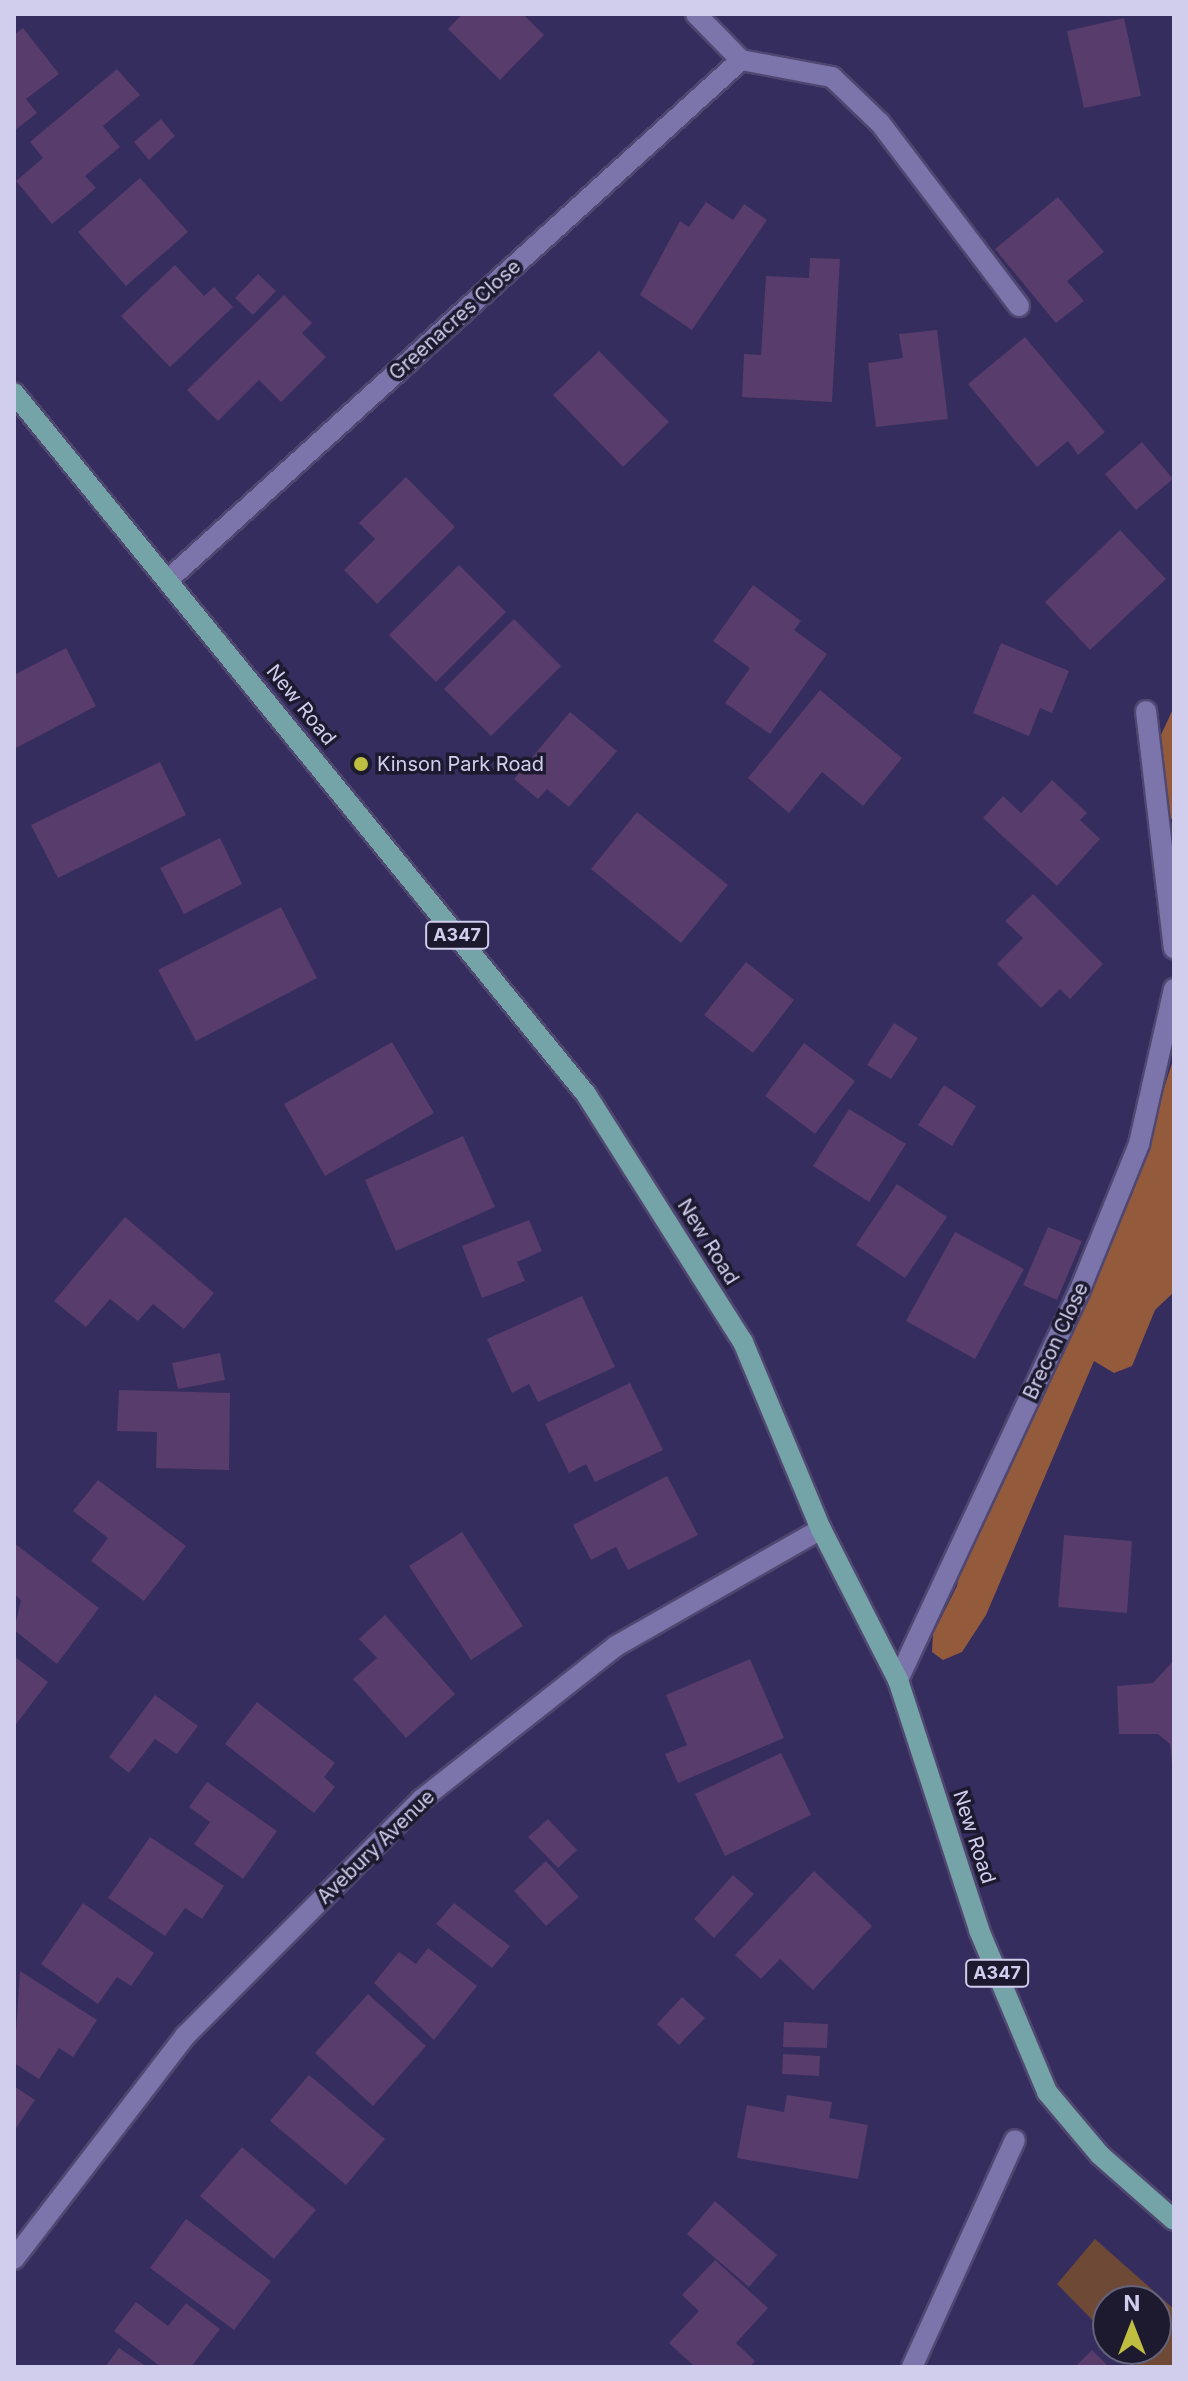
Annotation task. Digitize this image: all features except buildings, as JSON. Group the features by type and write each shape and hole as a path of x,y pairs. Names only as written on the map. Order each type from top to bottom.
{"main road":[{"name":"New Road","path":"14,393 169,579 586,1094 743,1342 821,1529 898,1680 979,1930 1047,2092 1100,2155 1174,2220"}],"street":[{"path":"696,14 741,60 832,77 880,123 1019,306"},
{"name":"Greenacres Close","path":"169,579 741,60"},
{"path":"1146,711 1174,948"},
{"name":"Brecon Close","path":"898,1680 1079,1292 1139,1144 1174,989"},
{"name":"Avebury Avenue","path":"14,2259 185,2036 421,1800 616,1646 821,1529"},
{"path":"912,2367 1015,2140"}],"shaded area":[{"path":"1174,707 1174,821 1165,813 1159,739"},
{"path":"1174,1057 1174,1292 1155,1310 1132,1366 1114,1373 1094,1361 986,1615 962,1652 943,1660 932,1652 933,1634 957,1586 963,1554 1037,1410 1134,1183"},
{"path":"1095,2239 1147,2285 1092,2285 1092,2320 1057,2284"},
{"path":"1172,2307 1174,2367 1137,2365 1172,2365"}],"place":[{"name":"Kinson Park Road","path":"361,764"}]}
